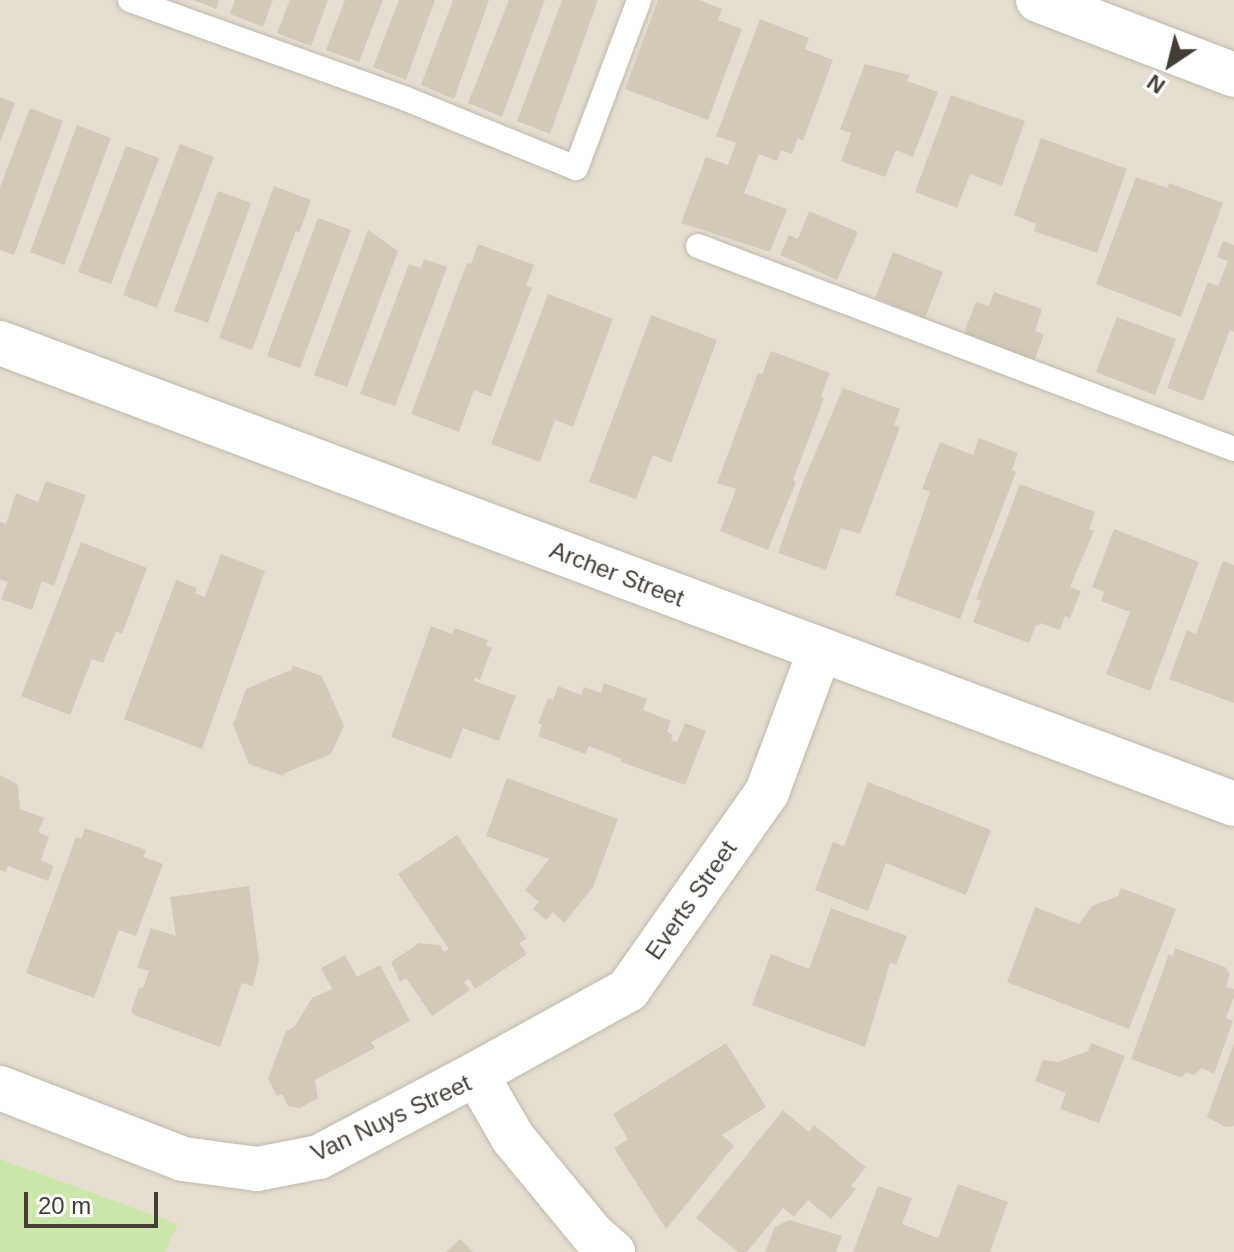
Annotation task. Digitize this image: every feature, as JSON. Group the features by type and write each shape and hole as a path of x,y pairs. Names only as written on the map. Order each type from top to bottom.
{"street":[{"path":"1038,0 1234,75"},
{"name":"Archer Street","path":"0,343 1234,804"},
{"name":"Everts Street","path":"476,1074 628,990 767,792 820,650"},
{"name":"Van Nuys Street","path":"0,1088 183,1159 257,1169 319,1157 476,1074 513,1138 592,1234 613,1252"}],"lane":[{"path":"130,0 406,99 576,168 639,0"},
{"path":"698,246 1234,449"}],"shaded area":[{"path":"0,0 1234,0 1234,1252 165,1252 177,1224 0,1159"}],"green space":[{"path":"0,1159 178,1224 165,1252 0,1252"}],"building":[{"path":"193,0 219,0 216,9"},
{"path":"235,0 273,0 263,27 230,14"},
{"path":"290,0 328,0 311,46 277,33"},
{"path":"345,0 383,0 359,62 326,50"},
{"path":"399,0 435,0 406,80 373,67"},
{"path":"453,0 489,0 454,99 421,85"},
{"path":"509,0 545,0 502,117 468,103"},
{"path":"562,0 598,0 550,134 517,121"},
{"path":"658,0 699,0 722,9 718,20 742,29 708,120 625,89"},
{"path":"760,19 809,38 805,49 833,60 803,141 798,138 792,154 781,150 777,161 759,154 744,193 787,209 770,252 681,223 706,157 728,165 736,143 716,136"},
{"path":"865,64 910,75 907,81 938,92 913,157 896,150 885,177 841,161 851,133 840,129"},
{"path":"951,95 1025,121 1002,186 970,174 957,208 915,192"},
{"path":"0,97 15,103 0,142"},
{"path":"30,108 63,121 14,255 0,250 0,187"},
{"path":"77,125 111,138 64,265 30,252"},
{"path":"1041,138 1127,169 1097,253 1034,231 1036,224 1014,215"},
{"path":"180,144 214,157 157,308 123,295"},
{"path":"126,146 159,158 111,284 78,272"},
{"path":"1136,177 1167,188 1169,183 1223,203 1181,317 1096,284"},
{"path":"274,186 311,200 299,233 296,231 252,350 219,338"},
{"path":"218,191 251,203 208,323 174,311"},
{"path":"809,211 858,232 837,280 780,255 789,235 798,239"},
{"path":"318,218 351,230 300,368 267,356"},
{"path":"368,230 398,251 347,387 314,375"},
{"path":"1223,241 1234,245 1234,332 1230,330 1203,401 1167,388 1208,282 1218,286 1228,261 1217,257"},
{"path":"478,244 534,265 526,286 532,288 491,397 474,390 459,432 411,414 467,263 471,264"},
{"path":"893,252 943,272 925,318 875,298"},
{"path":"424,259 447,267 395,406 360,394 409,264 421,268"},
{"path":"994,292 1042,309 1035,331 1044,334 1034,362 962,338 976,302 989,306"},
{"path":"548,294 613,319 573,427 555,420 540,462 491,444"},
{"path":"651,315 717,340 671,463 653,455 636,499 589,482"},
{"path":"1117,317 1176,339 1155,395 1096,372"},
{"path":"771,351 830,373 821,396 824,398 793,480 796,482 768,550 720,531 736,489 717,483 758,373 762,374"},
{"path":"843,388 900,409 894,425 900,427 860,534 841,528 826,570 778,553 802,484"},
{"path":"979,438 1018,453 1012,470 1016,472 960,619 895,595 930,492 922,489 940,442 973,455"},
{"path":"46,481 86,495 54,586 42,581 32,610 1,599 8,582 0,579 0,522 6,524 16,493 38,502"},
{"path":"1020,484 1095,512 1089,529 1094,531 1070,587 1081,591 1070,618 1065,616 1060,630 1040,623 1036,625 1029,643 973,622 981,601 976,599"},
{"path":"1114,529 1199,562 1150,691 1106,674 1130,612 1101,601 1104,592 1092,587"},
{"path":"81,542 147,568 122,634 116,631 103,663 92,659 70,715 21,696"},
{"path":"221,554 265,571 202,749 124,719 176,580 197,588 195,593 205,597"},
{"path":"1223,561 1234,565 1234,703 1169,679 1187,630 1196,634"},
{"path":"431,626 452,634 455,628 488,640 486,646 492,648 480,680 475,677 474,681 516,696 499,741 463,728 451,759 391,737"},
{"path":"291,665 322,676 344,726 331,754 283,774 286,777 249,764 233,725 246,689 293,669"},
{"path":"604,683 647,699 643,710 671,721 667,732 673,735 671,740 677,742 685,723 706,731 685,785 621,762 622,759 589,746 585,754 538,736 542,725 538,723 548,698 553,700 558,686 581,695 584,687 601,693"},
{"path":"0,775 18,785 20,809 44,818 38,832 49,837 41,860 54,866 48,881 8,866 6,872 0,870"},
{"path":"507,778 618,819 593,887 564,923 553,912 546,920 533,909 539,902 525,890 549,859 486,836"},
{"path":"868,782 991,830 966,895 886,863 868,911 815,890 833,842 844,846"},
{"path":"85,828 146,850 143,857 163,864 136,936 119,930 94,998 26,973 76,837 81,839"},
{"path":"457,835 527,939 519,943 527,954 475,989 469,979 464,982 470,990 432,1016 406,978 400,982 391,962 419,943 440,945 444,952 449,949 398,874"},
{"path":"249,886 259,960 253,986 242,983 220,1047 134,1015 131,1011 149,971 137,967 151,928 176,936 170,897"},
{"path":"1121,888 1176,909 1129,1029 1007,982 1035,907 1079,924 1092,906 1118,896"},
{"path":"831,908 907,936 896,965 890,963 865,1047 752,1005 771,954 809,969"},
{"path":"1175,948 1225,967 1230,974 1226,987 1234,989 1234,997 1226,1018 1233,1021 1214,1074 1202,1068 1194,1075 1186,1072 1182,1078 1131,1059 1169,954 1173,956"},
{"path":"345,955 357,977 380,965 410,1021 371,1042 375,1048 315,1080 318,1098 300,1108 288,1106 282,1094 277,1096 268,1079 286,1031 295,1026 312,998 332,989 321,968"},
{"path":"726,1043 766,1107 722,1135 734,1146 666,1229 614,1148 628,1139 613,1114"},
{"path":"1091,1043 1125,1056 1099,1123 1060,1109 1066,1093 1035,1081 1043,1060 1058,1062 1088,1051"},
{"path":"1234,1043 1234,1126 1225,1127 1207,1117"},
{"path":"783,1110 809,1132 814,1125 866,1167 851,1186 856,1189 831,1219 808,1200 794,1217 783,1208 747,1252 738,1252 696,1218"},
{"path":"958,1184 1008,1202 990,1252 853,1252 878,1186 912,1198 902,1224 938,1238"},
{"path":"789,1220 842,1236 836,1252 765,1252 775,1227"},
{"path":"460,1239 473,1252 446,1252"}]}
